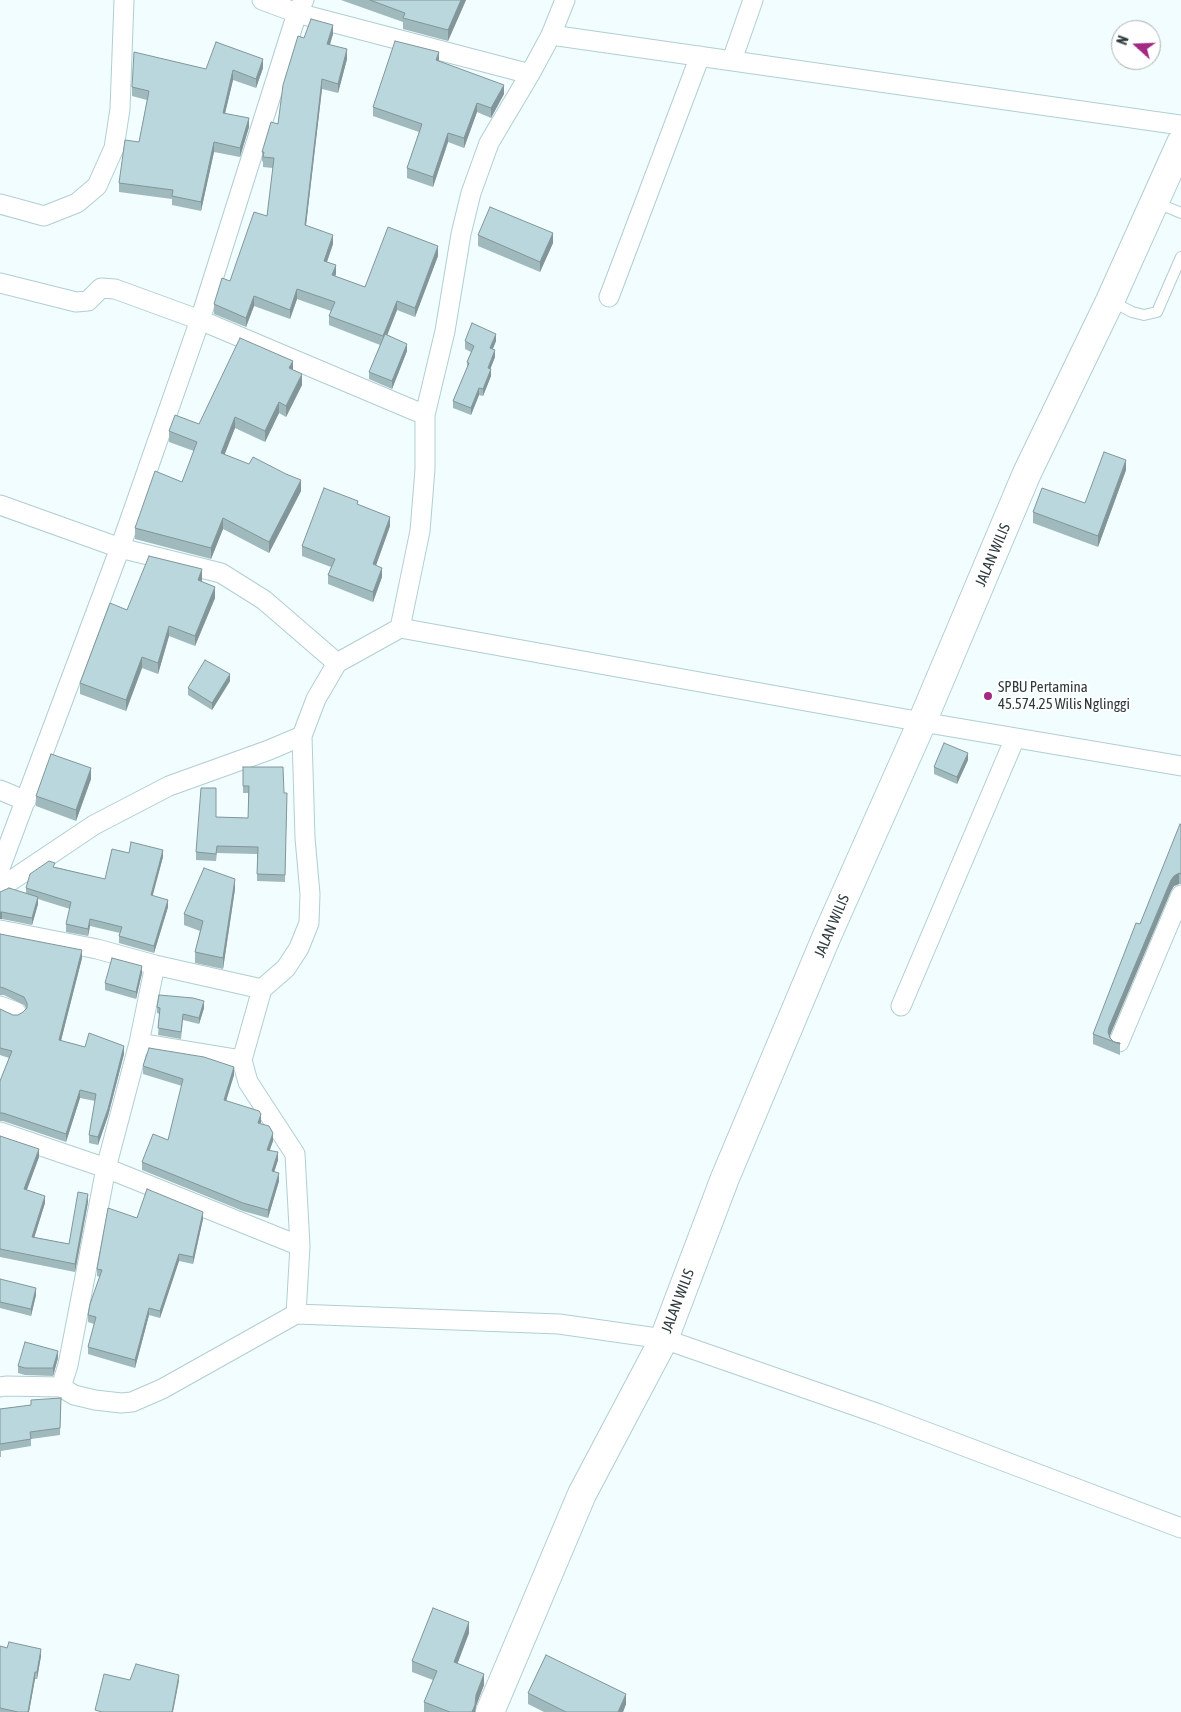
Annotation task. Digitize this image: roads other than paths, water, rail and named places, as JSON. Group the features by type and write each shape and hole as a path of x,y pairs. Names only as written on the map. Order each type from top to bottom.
{"main road":[{"name":"JALAN WILIS","path":"490,1712 582,1494 664,1339 725,1178 826,938 922,722 1027,473 1110,301 1181,143"}],"street":[{"path":"0,204 44,216 77,203 97,186 114,148 120,109 124,0"},
{"path":"262,0 301,6 530,74"},
{"path":"400,628 412,578 420,531 425,415 445,331 461,234 471,193 489,143 552,35 565,0"},
{"path":"732,60 753,0"},
{"path":"0,868 120,548 200,320 301,6"},
{"path":"552,35 1181,125"},
{"path":"609,297 700,56"},
{"path":"0,283 76,302 88,301 101,288 115,289 200,320 425,415"},
{"path":"0,506 120,548 221,573 264,600 338,662"},
{"path":"296,1314 300,1246 295,1154 248,1082 242,1060 262,989 286,968 299,948 309,923 310,894 305,838 302,736 316,699 338,662 400,628 922,722 1181,766"},
{"path":"0,888 94,825 169,786 302,736"},
{"path":"901,1006 1015,738"},
{"path":"0,790 26,801"},
{"path":"1119,1042 1181,895"},
{"path":"0,930 97,948 155,965 262,989"},
{"path":"61,1387 68,1365 106,1168 139,1044 155,965"},
{"path":"139,1044 242,1060"},
{"path":"0,1132 106,1168 300,1246"},
{"path":"0,1387 61,1387 74,1396 121,1403 132,1402 162,1389 296,1314 559,1324 664,1339 879,1414 1181,1528"}],"lane":[{"path":"1154,202 1181,213"},
{"path":"1110,301 1132,312 1144,315 1157,312 1181,257"}],"place":[{"name":"SPBU Pertamina 45.574.25 Wilis Nglinggi","path":"988,696"}]}
